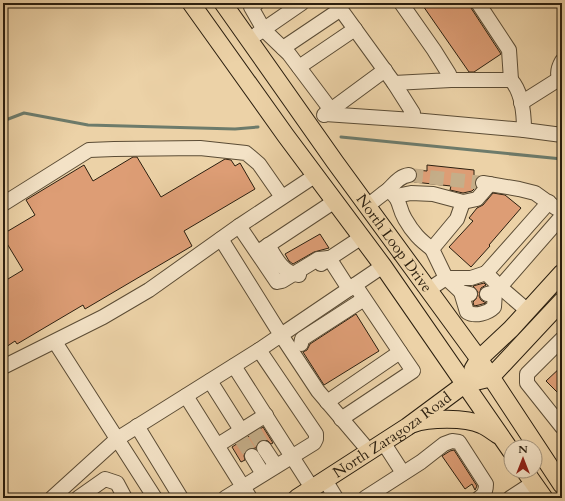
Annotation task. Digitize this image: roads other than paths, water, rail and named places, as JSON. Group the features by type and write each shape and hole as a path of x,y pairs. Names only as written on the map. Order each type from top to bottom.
{"main road":[{"name":"North Loop Drive","path":"191,3 383,266 503,440"},
{"name":"North Loop Drive","path":"223,3 334,162 479,359 490,378 561,480"},
{"path":"316,175 334,162"},
{"name":"North Zaragoza Road","path":"465,384 479,359 511,329 562,273"},
{"path":"490,378 559,309"},
{"name":"North Zaragoza Road","path":"297,498 407,427 465,384 490,378"},
{"path":"407,427 416,423 462,420 481,424 501,437"},
{"path":"530,479 544,498"}],"lane":[{"path":"257,3 251,7 264,30 283,48 299,67 328,112"},
{"path":"249,40 302,3"},
{"path":"400,3 432,47 449,74 451,80"},
{"path":"478,3 509,50 510,80"},
{"path":"283,48 338,6 394,83 413,113 413,120"},
{"path":"299,67 355,29"},
{"path":"521,104 561,81 558,73 562,61"},
{"path":"307,124 328,112 385,70"},
{"path":"394,83 451,80 510,80 516,85 524,118 524,130"},
{"path":"328,112 524,130 562,135"},
{"path":"3,204 89,150 114,149 200,148 246,153 259,164 282,197"},
{"path":"3,367 103,317 149,290 316,175"},
{"path":"392,193 404,176 409,175"},
{"path":"366,206 392,193 433,194 463,202 477,199 486,184 535,193 548,202 562,215 494,291"},
{"path":"392,193 404,218 416,236 432,250 446,278 465,293 467,312 474,314 486,313 494,308 494,291 486,273"},
{"path":"263,249 335,201"},
{"path":"432,250 457,219 463,202"},
{"path":"428,290 446,278 471,278 486,273 548,202"},
{"path":"240,226 263,249 277,282 282,281 318,259 329,258 362,237"},
{"path":"221,239 281,335 300,352 318,391 369,451"},
{"path":"329,258 352,287 364,299 413,371 341,419"},
{"path":"52,498 117,439 259,350 383,266"},
{"path":"494,291 528,310"},
{"path":"300,352 302,339 364,299"},
{"path":"559,419 528,383 526,377 527,374 562,339"},
{"path":"55,342 155,498"},
{"path":"224,498 247,492 263,474 314,443 316,439 316,434 259,350"},
{"path":"327,402 400,352"},
{"path":"234,366 292,457 319,484 336,498"},
{"path":"210,381 245,431"},
{"path":"186,396 247,492"},
{"path":"218,445 245,431 266,415"},
{"path":"138,426 181,498"},
{"path":"365,498 421,462 444,444 452,441 459,442 486,484 486,490 480,498"},
{"path":"383,442 403,474"},
{"path":"264,448 276,466"},
{"path":"252,456 263,474"},
{"path":"510,498 527,479"},
{"path":"78,498 105,480 117,482 125,498"}],"waterway":[{"path":"3,121 24,113 88,125 235,129 258,127"},
{"path":"341,137 562,159"}],"tunnel":[{"path":"409,175 483,183"},
{"path":"254,431 264,448"},
{"path":"241,439 252,456"}]}
